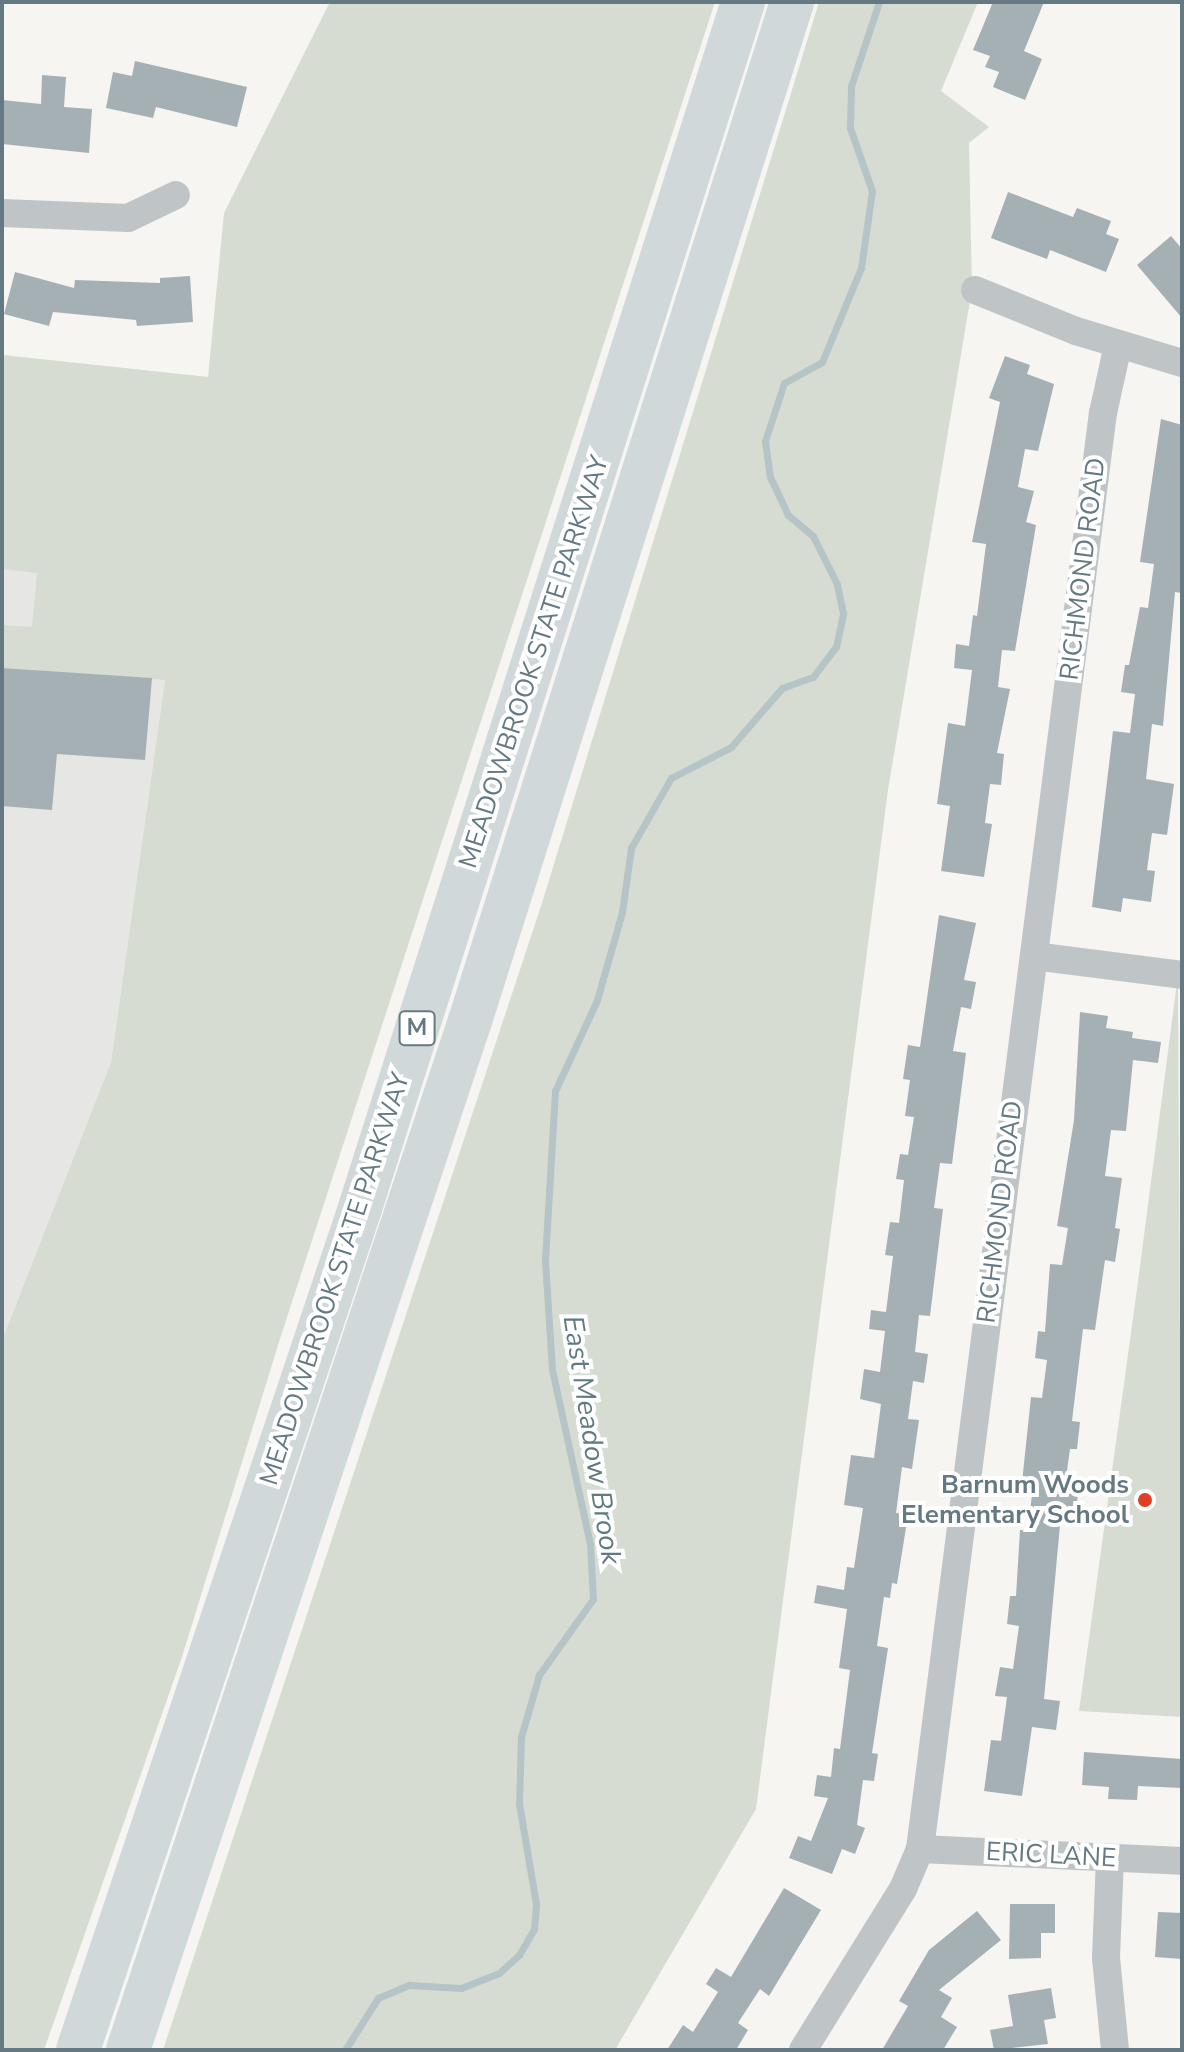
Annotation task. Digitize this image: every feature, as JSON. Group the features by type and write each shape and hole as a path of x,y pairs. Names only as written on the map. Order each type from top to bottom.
{"highway":[{"name":"MEADOWBROOK STATE PARKWAY","path":"78,2050 360,1208 743,2"},
{"name":"MEADOWBROOK STATE PARKWAY","path":"128,2050 465,1036 792,2"}],"street":[{"path":"2,213 128,218 176,195"},
{"path":"975,290 1118,345 1182,363"},
{"name":"RICHMOND ROAD","path":"803,2050 903,1889 920,1849 1103,413 1118,345"},
{"path":"1034,956 1182,975"},
{"name":"ERIC LANE","path":"920,1849 1182,1861"},
{"path":"1110,1858 1106,1958 1115,2050"}],"shaded area":[{"path":"330,2 715,2 279,1342 182,1657 44,2050 2,2050 2,1340 111,1062 165,680 2,668 2,625 32,627 37,573 2,569 2,355 208,377 224,213"},
{"path":"819,2 978,2 941,91 989,127 969,143 972,289 888,790 756,1809 615,2050 163,2050 542,903"},
{"path":"2,355 208,377 111,1062 2,1340"},
{"name":"Barnum Woods Elementary School","path":"1178,975 1182,1717 1079,1711 1137,1289"}],"building":[{"path":"993,2 1044,2 1024,51 1042,59 1025,100 993,87 999,72 985,67 990,56 973,50"},
{"path":"135,61 247,87 237,127 156,107 153,118 106,108 113,72 132,76"},
{"path":"42,75 66,77 64,107 92,109 89,153 2,144 2,100 41,104"},
{"path":"1008,192 1073,217 1077,208 1111,221 1106,234 1119,239 1106,272 1050,250 1047,259 991,238"},
{"path":"1171,236 1182,249 1182,318 1137,265"},
{"path":"15,272 74,288 75,280 160,283 160,278 190,276 193,322 137,326 136,320 53,312 49,326 4,314"},
{"path":"1005,356 1030,365 1027,374 1054,384 1038,451 1025,449 1018,487 1034,491 1026,522 1036,525 1015,651 1002,650 998,687 1010,689 997,753 1004,754 1001,785 990,784 985,823 992,824 984,877 941,871 950,806 937,804 948,723 965,726 972,670 954,668 956,644 969,646 973,615 977,616 986,544 972,542 1000,402 989,398"},
{"path":"1161,419 1182,425 1182,593 1175,592 1163,726 1152,724 1146,779 1174,784 1167,835 1152,833 1147,870 1155,871 1151,902 1123,898 1121,912 1092,907 1113,731 1130,733 1135,694 1121,692 1125,665 1129,665 1140,607 1148,608 1154,564 1140,562"},
{"path":"2,668 152,678 145,760 57,754 52,810 2,806"},
{"path":"939,915 976,923 964,980 976,982 971,1009 961,1007 953,1051 966,1053 952,1164 940,1163 934,1208 943,1209 930,1316 919,1315 915,1352 928,1354 924,1383 913,1381 908,1419 919,1420 912,1469 902,1467 896,1513 908,1515 897,1584 892,1583 890,1598 884,1597 877,1646 888,1648 872,1753 878,1754 874,1781 863,1780 857,1825 865,1828 855,1854 842,1849 832,1874 789,1858 798,1836 811,1841 828,1798 814,1796 817,1775 831,1777 834,1748 840,1749 850,1670 839,1668 847,1609 814,1603 817,1585 844,1590 847,1567 854,1568 863,1508 844,1505 851,1455 874,1458 881,1404 860,1399 864,1369 880,1372 885,1331 869,1329 871,1310 886,1312 893,1256 885,1255 890,1222 899,1223 904,1180 896,1179 900,1154 908,1155 914,1117 905,1116 910,1080 903,1079 908,1045 920,1047"},
{"path":"1080,1012 1108,1016 1106,1028 1133,1032 1132,1038 1161,1042 1158,1063 1133,1060 1126,1131 1111,1130 1105,1176 1122,1178 1115,1228 1120,1229 1115,1262 1105,1260 1095,1330 1083,1329 1072,1421 1080,1422 1077,1449 1070,1449 1064,1492 1078,1494 1075,1520 1064,1519 1060,1525 1044,1699 1060,1701 1056,1730 1032,1727 1022,1796 984,1791 991,1740 1001,1741 1007,1697 995,1696 1000,1667 1013,1669 1019,1626 1007,1624 1010,1596 1016,1596 1020,1530 1028,1531 1032,1494 1021,1492 1031,1397 1042,1398 1047,1360 1035,1358 1038,1331 1045,1332 1050,1264 1062,1265 1068,1228 1057,1226 1074,1120"},
{"path":"1084,1752 1182,1759 1182,1788 1138,1786 1137,1800 1108,1799 1109,1787 1082,1785"},
{"path":"784,1888 821,1910 769,1996 760,1989 738,2023 748,2030 736,2050 667,2050 683,2025 693,2032 718,1992 706,1984 716,1968 731,1977"},
{"path":"1010,1904 1055,1904 1055,1933 1041,1933 1041,1958 1009,1959"},
{"path":"977,1911 1001,1940 939,1990 952,1998 941,2017 957,2027 943,2050 882,2050 908,2006 899,2001 929,1950"},
{"path":"1158,1912 1182,1913 1182,1959 1155,1957"},
{"path":"1051,1988 1056,2018 1044,2020 1048,2044 994,2050 990,2030 1013,2026 1008,1995"}],"waterway":[{"name":"East Meadow Brook","path":"345,2050 378,1998 409,1985 461,1988 499,1973 519,1955 534,1929 536,1904 519,1804 521,1737 539,1675 593,1599 590,1544 552,1369 545,1260 555,1091 597,1000 622,912 631,848 671,778 731,747 782,688 813,677 836,647 843,613 837,584 813,536 788,515 770,477 765,441 784,383 822,362 861,268 872,191 850,128 851,86 879,2"}],"place":[{"name":"Barnum Woods Elementary School","path":"1145,1500"}]}
